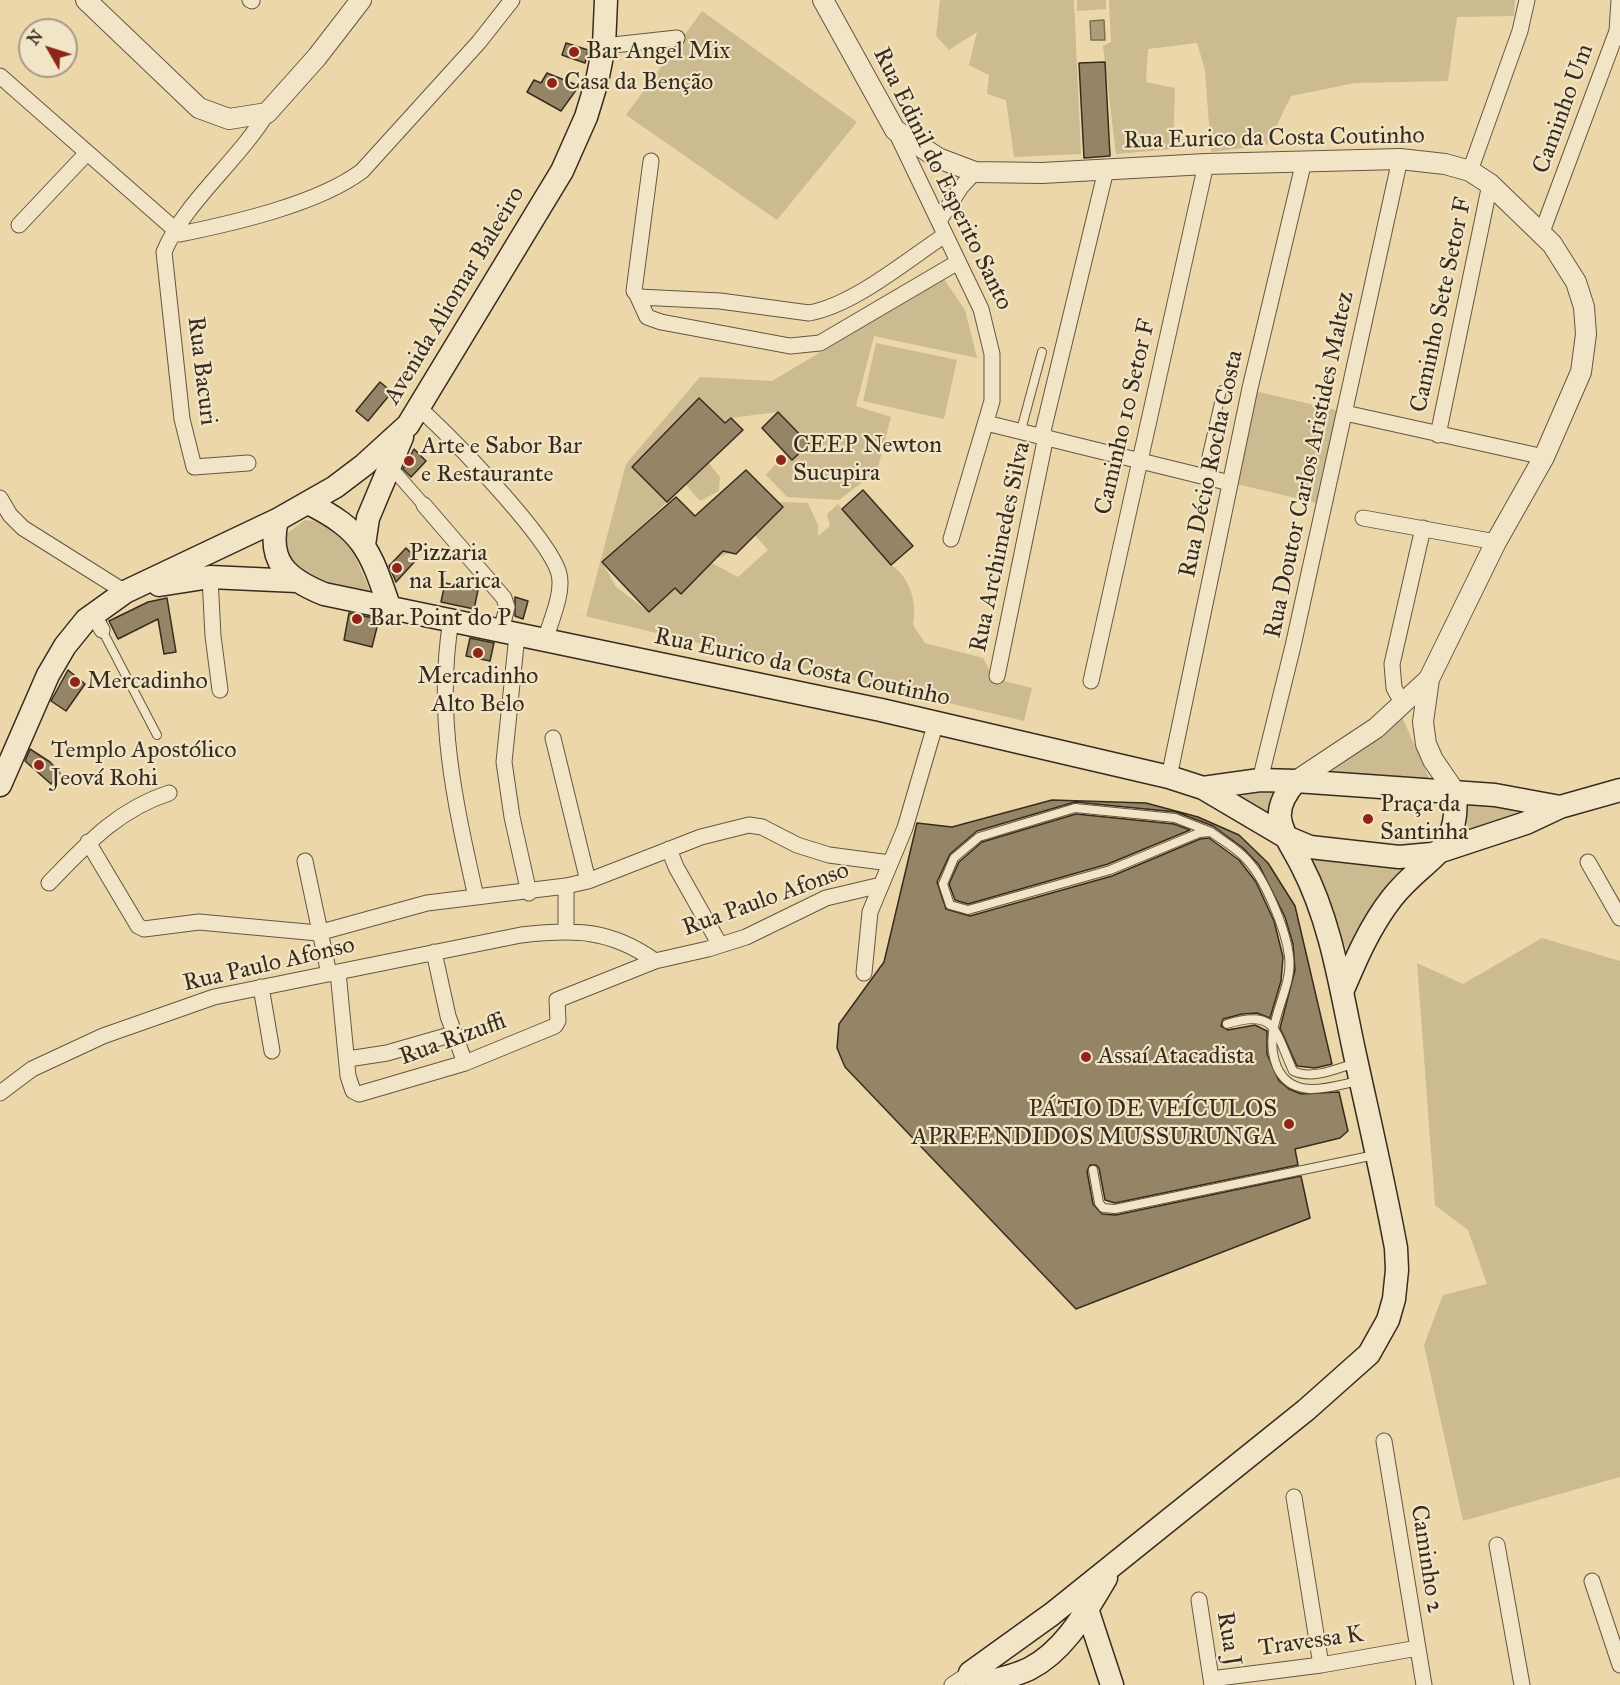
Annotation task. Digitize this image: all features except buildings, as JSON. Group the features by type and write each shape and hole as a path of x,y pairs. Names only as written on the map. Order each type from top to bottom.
{"main road":[{"name":"Avenida Aliomar Baleeiro","path":"0,785 48,675 65,646 98,622 125,592 308,503 348,478 414,416 562,171 586,117 604,46 606,0"},
{"path":"364,545 368,518 389,465 414,416"},
{"path":"308,503 346,524 364,545 389,606"},
{"name":"Rua Eurico da Costa Coutinho","path":"277,520 273,543 275,554 282,567 297,581 324,594 936,722 1169,777 1203,788 1286,837 1310,847 1400,857 1432,854 1516,827 1560,807 1620,790"},
{"path":"125,592 210,577 297,581"},
{"name":"Rua Eurico da Costa Coutinho","path":"1203,788 1260,780 1296,781"},
{"path":"971,1682 1030,1668 1074,1631 1081,1603 1115,1564 1305,1410 1369,1354 1380,1337 1394,1299 1397,1270 1392,1228 1377,1154 1342,992 1318,897 1279,821 1280,807 1285,793 1296,781 1495,795 1560,807"},
{"path":"1342,992 1374,925 1393,898 1442,850 1452,835 1457,821 1455,792"},
{"path":"1081,1603 1112,1685"}],"street":[{"path":"86,0 199,108 230,119 267,113"},
{"path":"175,229 252,138 267,113 317,57 362,0"},
{"path":"0,76 86,154 180,234 306,199 349,180 362,171 471,51 512,0"},
{"name":"Rua Edinil do Esperito Santo","path":"823,0 895,130 981,309 992,354 992,401 951,539"},
{"path":"1470,171 1520,31 1527,0"},
{"name":"Caminho Um","path":"1542,232 1617,31 1619,0"},
{"path":"604,46 677,38"},
{"name":"Rua Eurico da Costa Coutinho","path":"895,130 938,158 975,172 1107,170 1206,164 1400,159 1445,164 1470,171 1490,184 1542,232 1576,282 1584,308 1586,334 1581,372 1544,457 1496,542 1429,679 1423,722 1426,744 1432,760 1455,792"},
{"path":"19,225 86,154"},
{"name":"Rua Doutor Carlos Aristides Maltez","path":"1260,780 1293,646 1400,159"},
{"path":"651,161 634,291 646,317 661,322 790,346 820,343 958,262"},
{"name":"Rua Décio Rocha Costa","path":"1169,777 1250,388 1304,161"},
{"name":"Caminho 10 Setor F","path":"1091,681 1206,164"},
{"name":"Rua Archimedes Silva","path":"996,676 1044,435 1107,170"},
{"path":"637,295 643,298 720,301 809,313 823,310 846,301 942,228 961,187 975,172"},
{"name":"Caminho Sete Setor F","path":"1438,435 1490,184"},
{"name":"Rua Bacuri","path":"175,229 164,252 182,418 194,467 248,463"},
{"path":"1345,413 1544,457"},
{"path":"414,416 448,434 535,534 553,560 561,584 545,641"},
{"path":"987,423 1044,435"},
{"name":"Rua Archimedes Silva","path":"1044,435 1230,483"},
{"path":"389,465 504,598 507,607 509,633 504,762 512,817 530,892"},
{"path":"0,498 10,515 41,542 125,592"},
{"path":"1363,518 1496,542"},
{"path":"1403,704 1394,688 1392,664 1423,528"},
{"path":"210,577 213,636 220,690"},
{"path":"451,620 443,684 446,740 455,804 476,897"},
{"name":"Rua Eurico da Costa Coutinho","path":"1296,781 1376,728 1429,679"},
{"path":"864,973 867,926 905,828 936,722"},
{"path":"553,738 588,881"},
{"path":"49,883 88,842 138,803 169,793"},
{"path":"88,842 138,926 144,929 199,922 318,933 427,903 530,892 588,881 669,849 749,825 762,827 797,845 829,855 890,863"},
{"path":"669,849 720,945"},
{"name":"Rua Rizuffi","path":"305,861 318,933 334,973 352,1088 359,1094 465,1064 555,1026 558,1021 557,1000 655,961"},
{"path":"1588,862 1620,918"},
{"name":"Rua Paulo Afonso","path":"0,1093 32,1069 103,1036 206,999 521,935 566,931 621,940 655,961 746,937 826,898 882,885"},
{"path":"566,886 566,931"},
{"path":"434,952 453,1034 465,1064"},
{"path":"261,987 272,1052"},
{"path":"348,1059 387,1053 453,1034"},
{"name":"Caminho 2","path":"1384,1441 1424,1685"},
{"path":"1294,1497 1321,1665"},
{"path":"1497,1545 1522,1685"},
{"path":"1592,1581 1620,1665"},
{"name":"Rua J","path":"1199,1600 1211,1682"},
{"name":"Travessa K","path":"1211,1682 1418,1648"}],"lane":[{"path":"1021,430 1042,352"},
{"path":"1202,476 1222,390"},
{"path":"98,622 157,735"},
{"path":"1211,832 1199,833 1110,870 968,910 950,905 943,884 954,858 979,837 1075,808 1175,818 1211,832 1248,860 1281,922 1290,962 1271,1044 1273,1058 1288,1085 1310,1089 1359,1071"},
{"path":"1227,1024 1248,1017 1259,1017 1274,1028 1293,1071 1302,1076 1326,1072 1359,1071"},
{"path":"1093,1170 1099,1203 1103,1208 1114,1209 1377,1154"}],"shaded area":[{"path":"940,0 1074,0 1081,154 1014,157 1006,100 987,94 989,75 969,65 977,32 949,50 936,36"},
{"path":"1077,0 1106,0 1106,9 1077,11"},
{"path":"1109,0 1515,0 1514,16 1457,17 1448,81 1355,83 1291,96 1267,145 1211,152 1205,70 1197,43 1148,49 1146,82 1175,88 1173,149 1116,154 1103,46 1111,42"},
{"path":"702,11 857,122 777,220 626,115"},
{"path":"1104,20 1105,40 1091,40 1090,21"},
{"path":"944,279 965,310 977,358 874,336 856,406 891,417 877,471 839,500 787,497 766,475 785,453 792,460 809,443 778,412 731,418 709,439 698,428 714,412 699,398 676,422 720,477 719,491 700,501 675,472 656,491 667,502 602,562 616,587 649,612 673,585 681,594 699,576 690,522 733,552 708,561 738,577 768,550 753,533 776,502 808,503 818,525 818,536 830,526 827,514 838,504 908,584 914,608 913,625 925,643 983,658 995,679 1032,688 1024,721 560,610 586,616 626,464 700,377 772,381"},
{"path":"876,343 957,360 944,419 863,401"},
{"path":"1251,390 1344,412 1321,504 1228,482"},
{"path":"305,520 329,523 346,535 370,591 324,581 292,566 284,549 285,535"},
{"path":"1402,717 1432,784 1326,775"},
{"path":"1278,790 1269,817 1241,796"},
{"path":"1465,804 1539,809 1468,832"},
{"path":"1308,855 1408,865 1349,956"},
{"path":"1542,938 1620,961 1620,1477 1463,1521 1424,1345 1443,1295 1487,1284 1468,1230 1435,1205 1417,963 1463,984"}],"place":[{"name":"Bar Angel Mix","path":"574,52"},
{"name":"Casa da Benção","path":"552,83"},
{"name":"CEEP Newton Sucupira","path":"781,460"},
{"name":"Arte e Sabor Bar e Restaurante","path":"409,461"},
{"name":"Pizzaria na Larica","path":"397,568"},
{"name":"Bar Point do P","path":"357,619"},
{"name":"Mercadinho Alto Belo","path":"478,653"},
{"name":"Mercadinho","path":"75,682"},
{"name":"Templo Apostólico Jeová Rohi","path":"39,765"},
{"name":"Praça da Santinha","path":"1368,819"},
{"name":"Assaí Atacadista","path":"1086,1057"},
{"name":"PÁTIO DE VEÍCULOS APREENDIDOS MUSSURUNGA","path":"1289,1124"}]}
